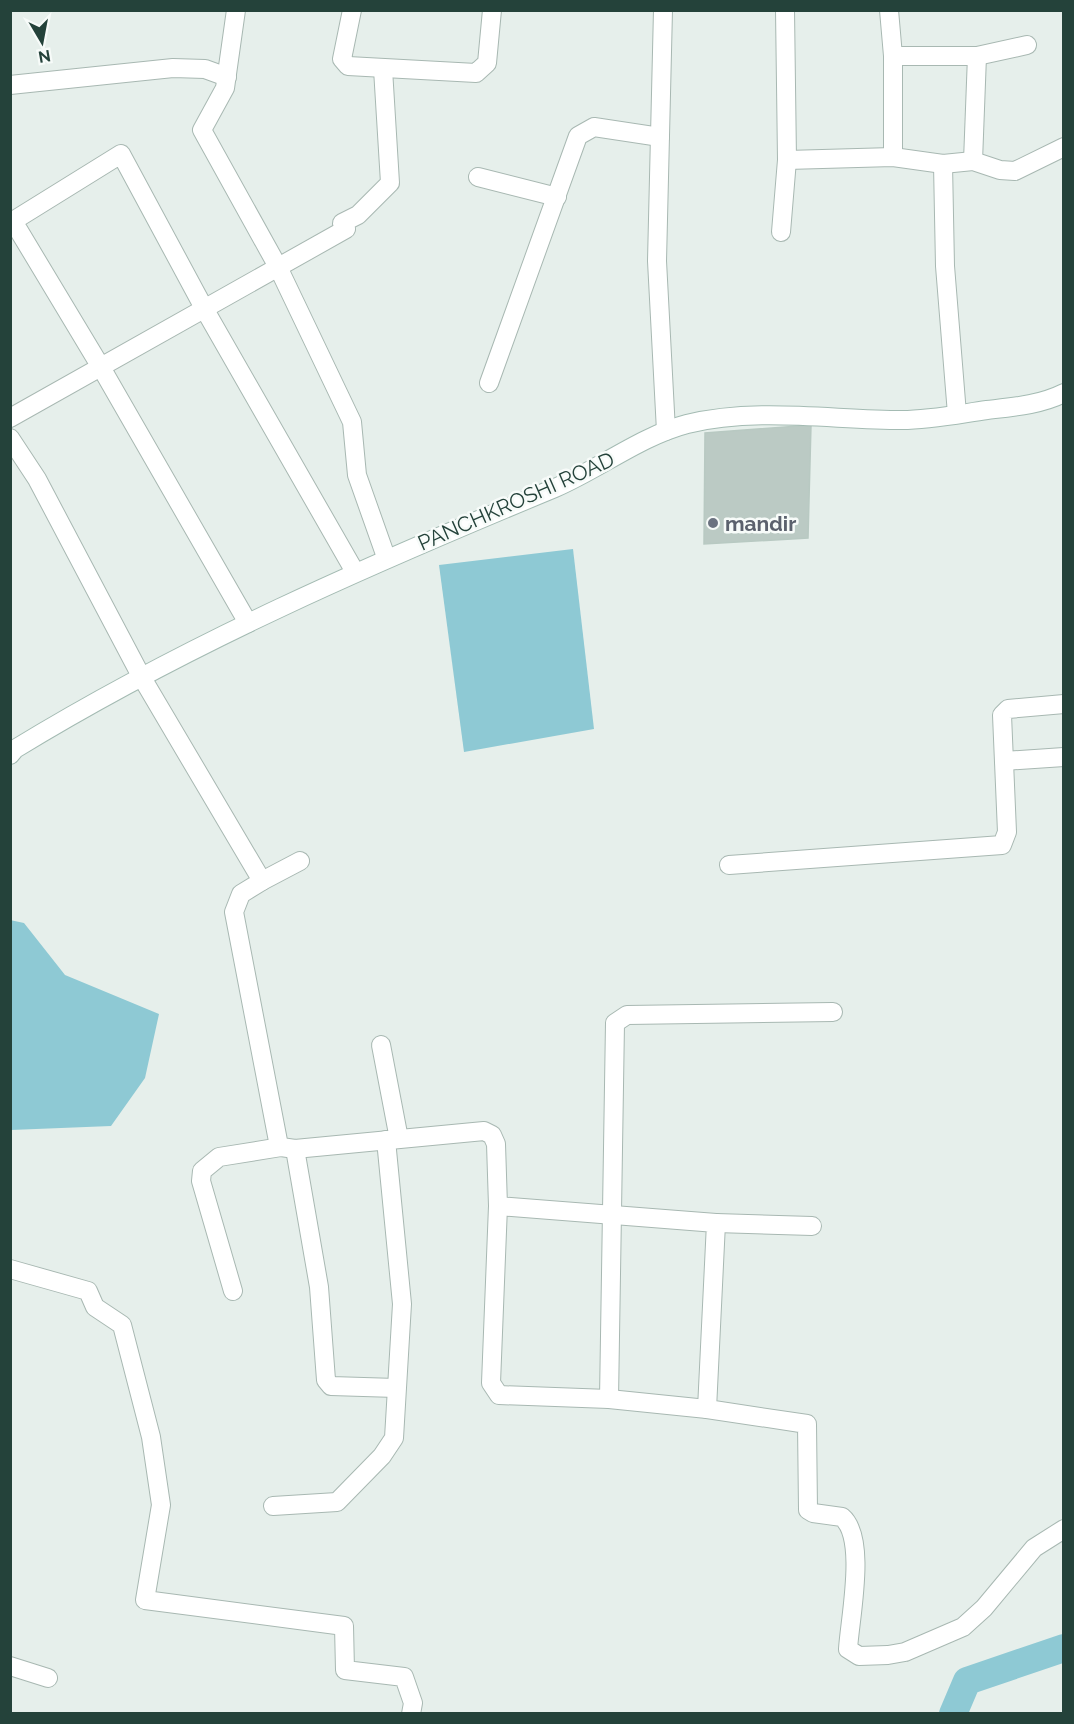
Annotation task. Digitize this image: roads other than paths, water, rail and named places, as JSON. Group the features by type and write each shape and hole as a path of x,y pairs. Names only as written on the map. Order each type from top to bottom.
{"street":[{"path":"236,10 225,88 202,130 278,267 352,423 357,475 386,557"},
{"path":"352,10 342,59 348,66 476,74 487,63 492,10"},
{"path":"663,10 657,261 666,431"},
{"path":"781,232 787,160 785,10"},
{"path":"889,10 893,56 893,157"},
{"path":"893,56 977,56 1027,45"},
{"path":"974,162 977,56"},
{"path":"10,86 173,68 205,69 227,77"},
{"path":"10,418 206,310 344,226 358,215 390,183 383,69"},
{"path":"489,383 578,136 594,127 660,137"},
{"path":"787,160 893,157 943,164 974,162 1000,170 1015,171 1064,147"},
{"path":"248,623 102,369 13,221 121,154 206,310 355,572"},
{"path":"943,164 945,266 957,414"},
{"path":"477,177 557,197"},
{"name":"PANCHKROSHI ROAD","path":"12,747 141,676 248,623 386,557 582,476 666,431 708,420 756,416 906,420 1031,404 1064,393"},
{"path":"10,438 37,479 141,676 262,881"},
{"path":"729,865 998,847 1004,842 1006,832 1002,725 1005,712 1026,706 1064,704"},
{"path":"1004,761 1064,758"},
{"path":"300,861 241,894 234,912 278,1141 288,1148 319,1287 326,1380 331,1386 396,1388"},
{"path":"609,1399 614,1027 618,1020 627,1015 832,1012"},
{"path":"273,1506 337,1502 382,1456 394,1438 402,1304 392,1139 381,1045"},
{"path":"233,1291 201,1181 202,1171 208,1163 219,1157 288,1148 484,1131 492,1135 496,1144 498,1206 490,1383 493,1391 499,1395 609,1399 707,1409 807,1424 808,1510 813,1513 842,1517 854,1533 856,1551 848,1648 859,1656 905,1652 963,1627 984,1608 1034,1548 1064,1529"},
{"path":"498,1206 612,1213 716,1223 813,1226"},
{"path":"707,1409 716,1223"},
{"path":"10,1269 88,1291 96,1307 122,1325 151,1437 161,1505 145,1600 344,1626 345,1670 404,1677 413,1703 411,1713"},
{"path":"10,1666 48,1678"}],"water":[{"path":"573,549 594,729 464,752 439,565"},
{"path":"10,920 24,923 65,975 159,1014 145,1078 111,1126 11,1130"}],"waterway":[{"path":"953,1714 967,1681 1064,1648"}],"place":[{"name":"mandir","path":"713,523"}]}
